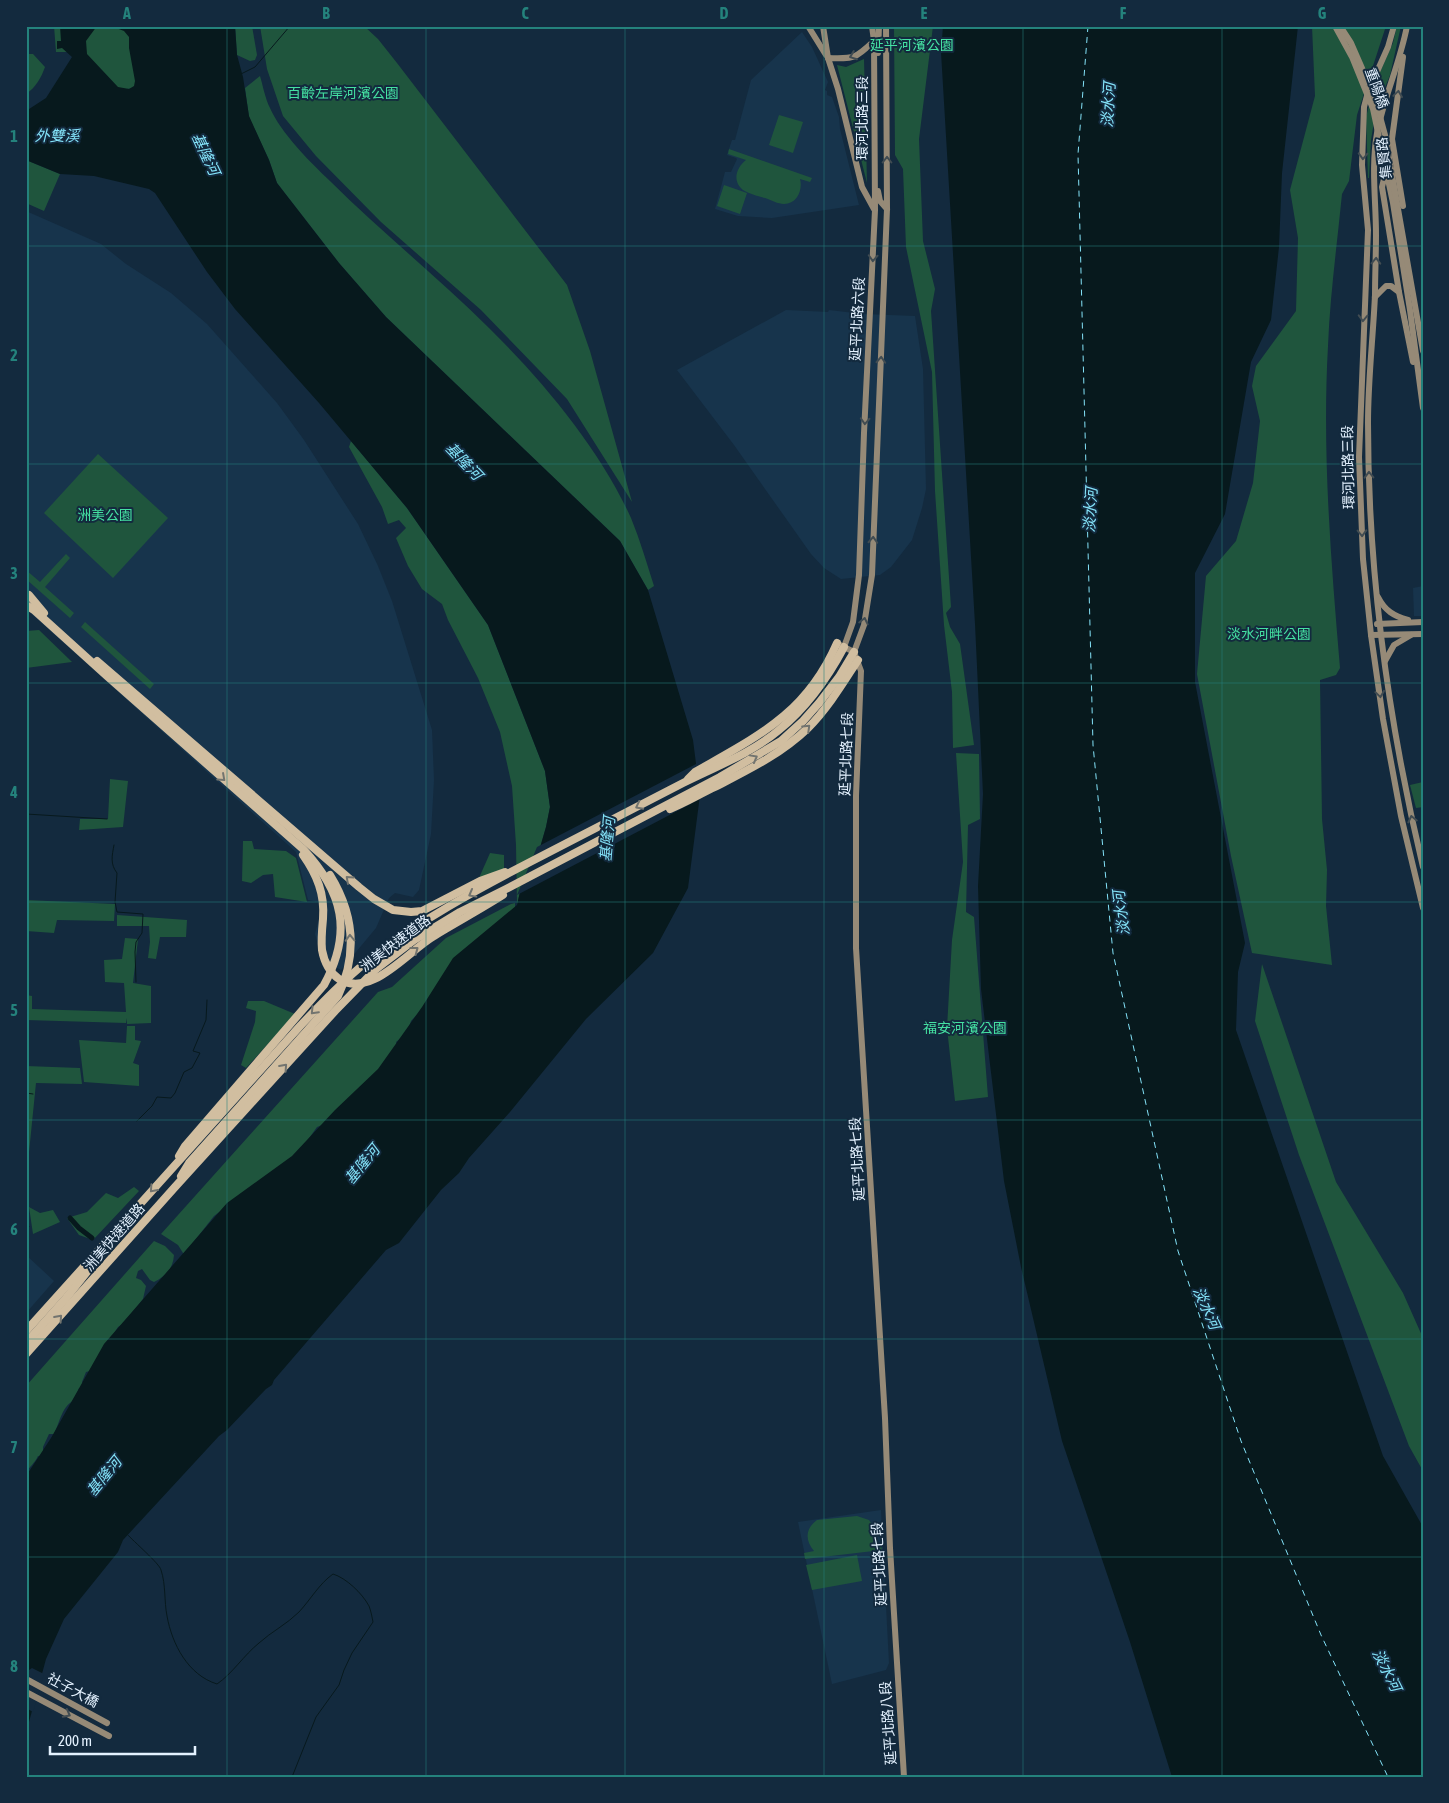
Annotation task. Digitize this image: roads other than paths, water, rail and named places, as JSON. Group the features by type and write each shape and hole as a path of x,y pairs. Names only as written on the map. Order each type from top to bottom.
{"highway":[{"path":"27,594 44,613 109,674"},
{"path":"26,605 109,674 296,838 374,900 393,910 402,912 422,911 480,881 530,862"},
{"name":"洲美快速道路","path":"26,1331 301,1024 338,986 369,960 409,931 530,862 683,784 695,772 766,732 809,695 830,673 840,645"},
{"path":"822,706 854,652"},
{"path":"822,706 858,660"},
{"name":"洲美快速道路","path":"26,1354 175,1186 335,1011 376,969 414,940 460,912 649,814 671,808 770,758 809,727 822,706"},
{"path":"296,838 319,882 323,894 322,948 328,966 334,975 341,980 357,984 368,983 379,978 433,936 560,861"},
{"path":"167,1174 185,1146 315,997 324,985 336,960 339,945 339,915 333,891 318,865 296,838"},
{"path":"175,1186 190,1163 338,996 347,974 351,942 347,911 336,886 325,868 296,838"},
{"path":"26,1343 98,1259 121,1226"},
{"path":"67,1297 118,1251"}],"street":[{"path":"808,26 828,58"},
{"path":"823,26 828,58 838,89 862,187 875,210 887,209"},
{"name":"環河北路三段","path":"872,26 874,41 875,210"},
{"path":"878,26 878,193 880,201 887,209"},
{"name":"環河北路三段","path":"886,26 887,209"},
{"name":"重陽橋","path":"1335,26 1352,57 1373,109 1404,258"},
{"name":"重陽橋","path":"1340,26 1355,52 1375,98 1385,135 1413,310"},
{"name":"環河北路三段","path":"1394,26 1388,47 1368,92 1364,107 1362,165 1368,230 1359,457 1363,559 1371,635 1383,719 1401,816 1423,908"},
{"name":"環河北路三段","path":"1407,26 1377,134 1374,176 1376,235 1375,298 1368,421 1370,502 1380,634 1392,717 1410,814 1423,867"},
{"name":"集賢路","path":"1404,40 1392,139 1414,277 1423,351"},
{"path":"828,58 854,58 874,41"},
{"path":"1399,184 1389,178 1384,179 1382,182 1399,292 1410,352 1420,390"},
{"name":"延平北路六段","path":"854,652 864,625 871,589 887,209"},
{"name":"延平北路六段","path":"840,645 853,622 859,575 875,210"},
{"path":"1375,298 1386,286 1390,286 1399,292"},
{"path":"1413,310 1423,408"},
{"name":"集賢路","path":"1413,310 1420,333"},
{"path":"1376,594 1381,604 1390,613 1412,621"},
{"path":"1370,625 1412,621 1423,622"},
{"path":"1385,662 1394,645 1413,634"},
{"path":"1371,635 1423,634"},
{"path":"840,645 854,652"},
{"name":"延平北路七段","path":"854,652 858,660 861,677 856,796 856,948 885,1418 897,1667"},
{"name":"延平北路八段","path":"897,1667 904,1777"},
{"name":"社子大橋","path":"26,1679 107,1723"},
{"name":"社子大橋","path":"26,1692 108,1736"}],"water":[{"path":"60,26 97,26 86,41 87,54 118,87 129,89 134,86 135,81 129,37 124,31 111,26 235,26 237,55 243,77 249,116 277,183 339,263 386,317 620,541 648,590 693,740 700,795 688,888 653,953 586,1019 510,1112 469,1158 459,1173 441,1190 399,1243 386,1250 274,1380 272,1385 219,1436 123,1540 118,1552 64,1619 46,1659 26,1733 26,1476 51,1438 104,1344 227,1203 292,1156 335,1110 378,1069 422,1007 453,958 517,905 520,892 537,858 550,807 545,771 488,625 407,508 319,403 235,309 207,272 155,193 149,189 94,176 60,174 26,160 26,111 46,98 72,57 62,48 57,49 57,41 61,41"},
{"name":"淡水河","path":"943,26 1298,26 1282,173 1279,247 1271,320 1251,362 1225,514 1195,573 1195,682 1245,943 1238,972 1236,1030 1383,1456 1423,1527 1423,1777 1172,1777 1130,1642 1062,1441 1021,1267 1004,1181 981,989 978,886 983,794 975,624 941,52"}],"waterway":[{"path":"241,74 255,67 290,26"},
{"path":"26,814 107,819"},
{"path":"114,845 112,860 117,873 115,902 117,912 143,914 142,933 136,942 136,982"},
{"path":"137,1121 152,1106 157,1097 171,1098 184,1072 192,1068 200,1053 193,1051 206,1020 207,1000"},
{"path":"26,1093 33,1094"},
{"path":"26,1218 29,1227 26,1228"},
{"path":"70,1218 92,1238"},
{"path":"127,1534 161,1570 169,1627 177,1647 198,1674 217,1684 264,1639 299,1612 319,1587 333,1574 348,1582 366,1601 370,1608 373,1622 352,1653 339,1685 316,1717 292,1777"}],"park label":[{"name":"延平河濱公園","path":"912,45"},
{"name":"百齡左岸河濱公園","path":"343,93"},
{"name":"洲美公園","path":"105,515"},
{"name":"淡水河畔公園","path":"1269,634"},
{"name":"福安河濱公園","path":"965,1028"}],"water label":[{"name":"外雙溪","path":"57,135"},
{"name":"基隆河","path":"206,154"},
{"name":"基隆河","path":"464,461"},
{"name":"基隆河","path":"607,839"},
{"name":"基隆河","path":"362,1164"},
{"name":"基隆河","path":"104,1476"}]}
